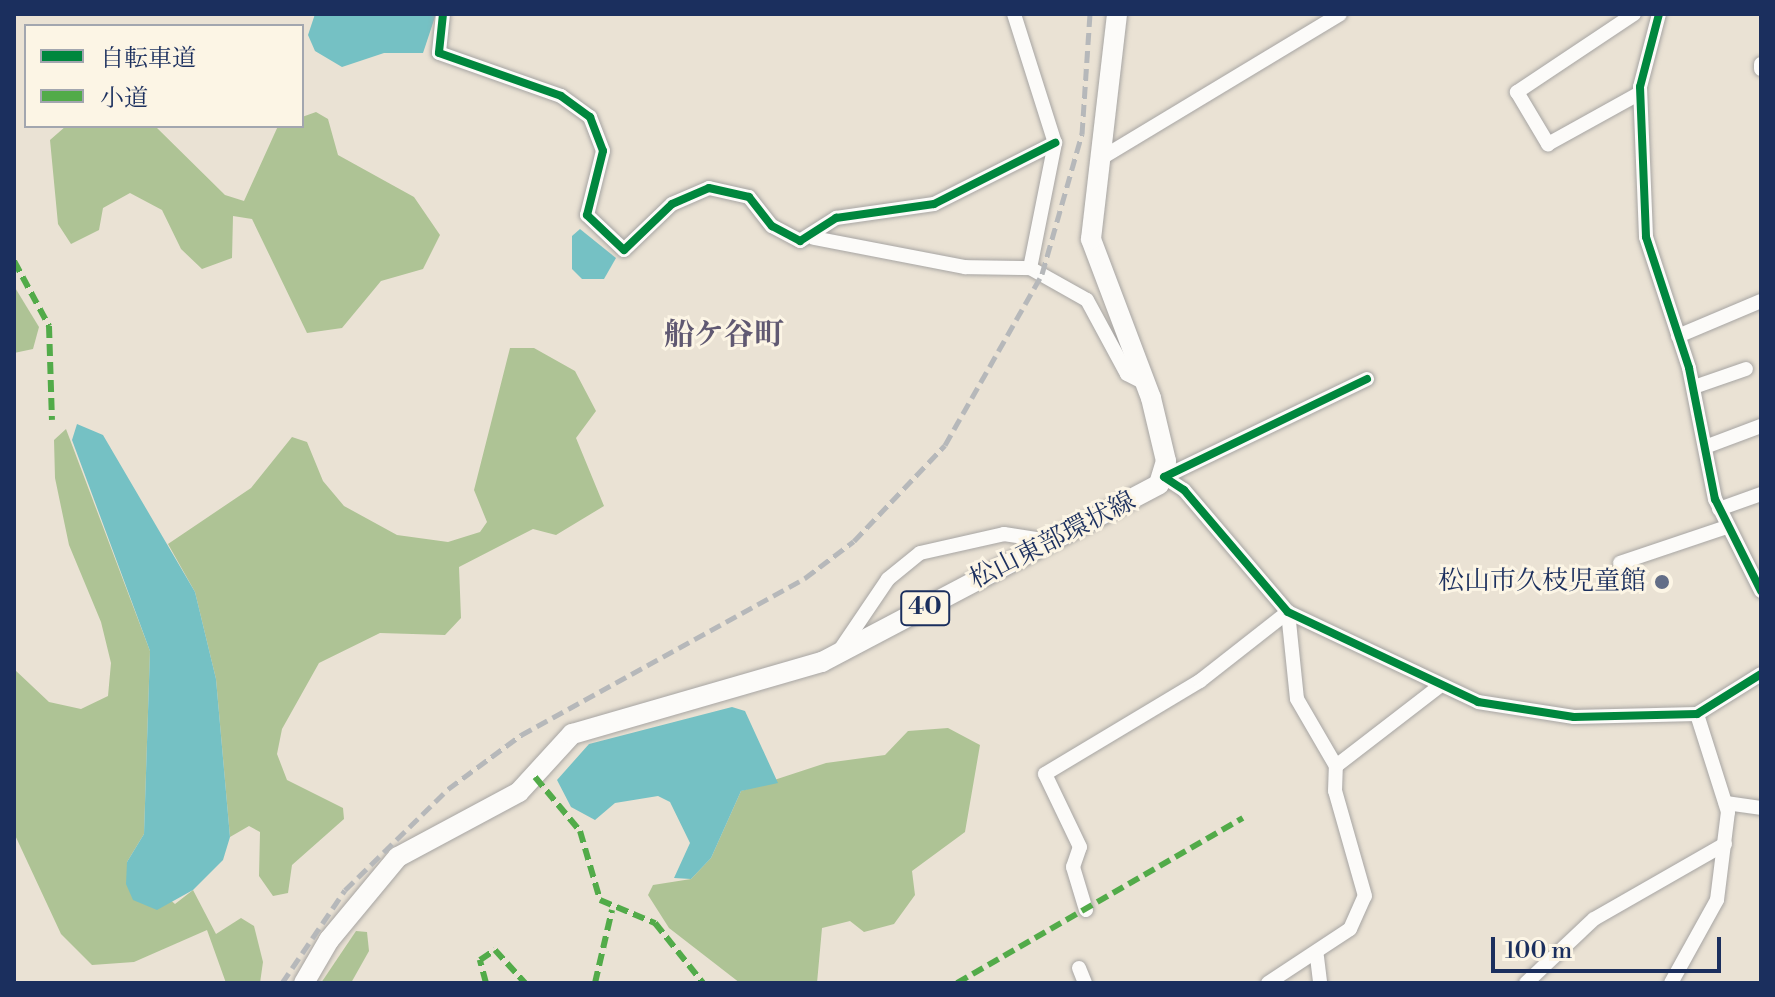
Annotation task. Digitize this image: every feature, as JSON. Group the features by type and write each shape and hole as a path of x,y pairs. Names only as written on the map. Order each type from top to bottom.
{"main road":[{"name":"松山東部環状線","path":"304,983 335,930 398,857 519,792 572,734 838,654 1164,477 1145,383 1094,258 1100,159 1117,14"}],"street":[{"path":"443,14 439,53 561,96 590,117 603,151 587,215 624,250 672,204 709,188 749,197 785,236 814,238 965,267 1030,268 1087,300 1127,374 1145,383"},
{"path":"1014,14 1055,143 1030,268"},
{"path":"1100,159 1340,14"},
{"path":"1634,14 1517,92 1548,144 1640,93"},
{"path":"1659,14 1640,93 1646,237 1694,387 1719,509 1761,591"},
{"path":"814,238 836,218 934,204 1055,143"},
{"path":"1678,336 1759,306"},
{"path":"1694,387 1746,369"},
{"path":"1164,477 1367,379"},
{"path":"1705,447 1761,426"},
{"path":"1164,477 1184,490 1288,612 1478,702 1574,717 1697,714 1761,674"},
{"path":"1719,509 1761,494"},
{"path":"1620,563 1727,527"},
{"path":"838,654 888,579 920,553 1004,534 1050,541"},
{"path":"1268,983 1317,957 1350,929 1365,896 1335,791 1336,766 1297,699 1288,612"},
{"path":"1086,910 1073,867 1080,847 1045,774 1200,681 1288,612"},
{"path":"1336,766 1440,686"},
{"path":"1671,983 1717,900 1725,844 1726,803 1697,714"},
{"path":"1726,803 1761,808"},
{"path":"1526,983 1594,919 1725,844"},
{"path":"1317,957 1320,983"},
{"path":"1079,968 1085,983"}],"green space":[{"path":"316,112 328,119 338,155 414,197 440,235 423,269 381,281 342,328 307,333 252,219 233,216 232,258 202,269 181,249 162,210 130,193 103,208 99,230 71,244 58,224 50,140 64,128 157,128 225,195 244,201 277,128 304,128 304,116"},
{"path":"14,286 39,327 33,349 14,353"},
{"path":"510,348 534,348 575,371 596,411 576,438 604,506 556,535 533,529 459,567 461,618 445,635 380,633 319,663 282,729 277,754 287,780 343,808 344,819 292,865 288,893 273,896 259,876 260,832 249,826 230,837 216,679 195,592 168,544 251,488 292,437 307,442 323,481 344,506 397,535 448,542 480,532 487,522 474,490"},
{"path":"66,429 150,651 144,834 127,862 175,904 193,890 216,934 241,918 254,926 263,962 260,983 226,983 207,930 134,962 92,965 61,934 14,833 14,669 49,702 81,709 108,696 111,663 101,622 69,545 55,478 54,440"},
{"path":"948,728 980,745 965,832 912,871 915,895 894,924 864,932 850,921 822,928 817,983 740,983 669,928 648,895 653,885 691,879 711,858 741,791 826,763 885,755 908,731"},
{"path":"356,931 367,932 369,951 351,983 321,983"}],"water":[{"path":"315,14 436,14 423,53 384,53 342,67 315,51 308,35"},
{"path":"580,229 616,258 604,279 582,279 572,269 572,236"},
{"path":"77,424 103,435 195,592 216,679 230,837 223,860 193,890 157,910 133,900 126,884 127,862 144,834 150,651 72,440"},
{"path":"732,707 745,711 778,783 741,791 711,858 691,879 674,878 690,843 670,802 658,796 615,803 595,820 571,807 557,780 589,744"}],"railway":[{"path":"282,983 345,890 448,789 521,735 805,578 854,541 945,445 1042,274 1082,134 1090,14"}],"marked path":[{"path":"14,261 49,326 52,420"},
{"path":"535,777 580,831 600,900 655,923 703,983"},
{"path":"957,983 1243,818"},
{"path":"595,983 612,910"},
{"path":"486,983 480,960 495,950 525,983"}],"cycle path":[{"path":"443,14 439,53 561,96 590,117 603,151 587,215 624,250 672,204 709,188 749,197 772,226 800,241 836,218 934,204 1055,143"},
{"path":"1659,14 1640,87 1646,237 1689,368 1715,499 1761,591"},
{"path":"1367,379 1164,477 1184,490 1288,612 1478,702 1574,717 1697,714 1761,674"}],"place":[{"name":"松山市久枝児童館","path":"1662,582"}],"district":[{"name":"船ケ谷町","path":"724,335"}]}
